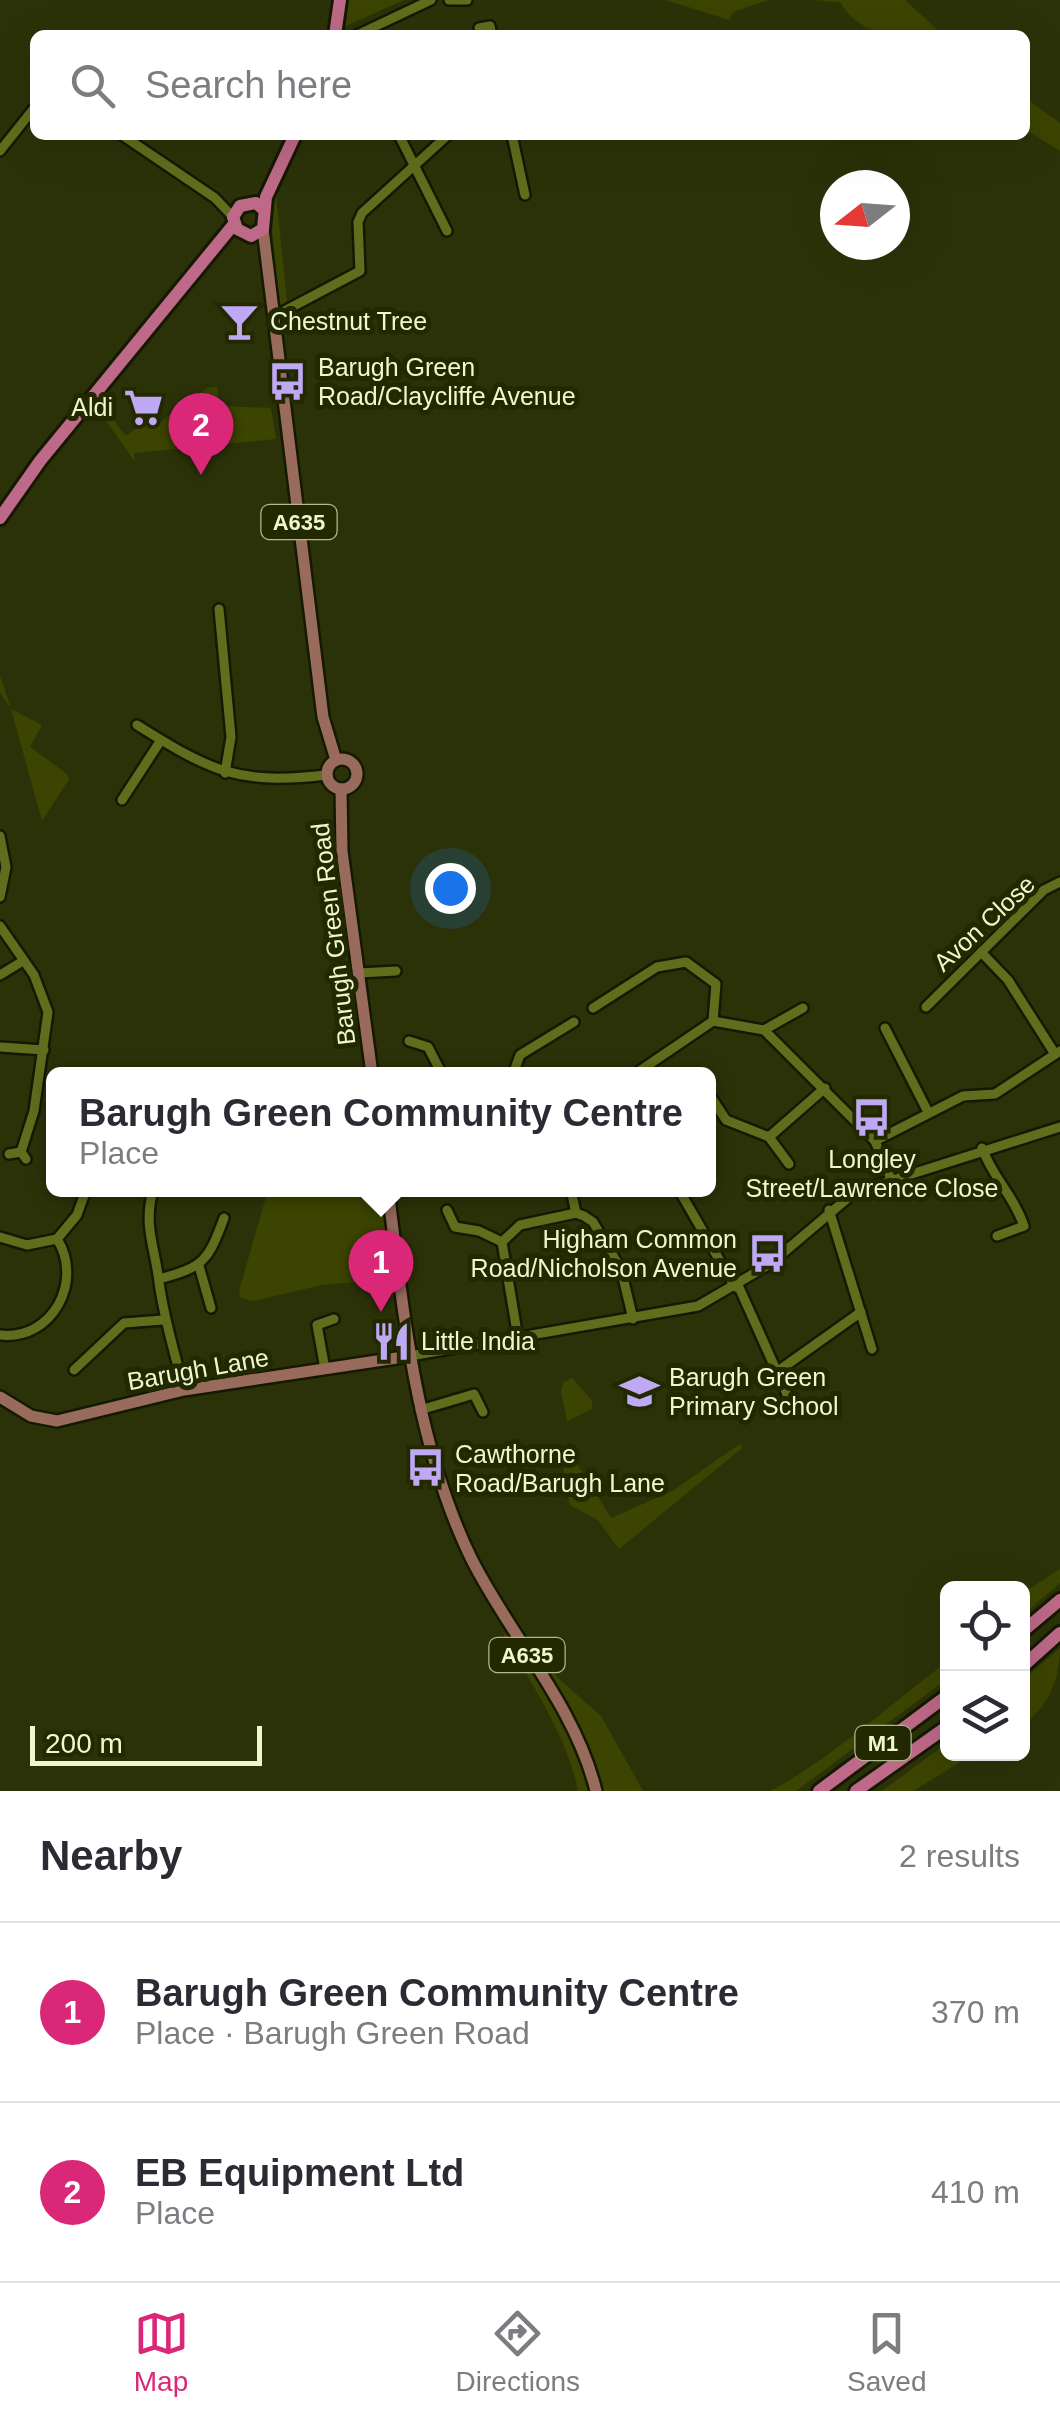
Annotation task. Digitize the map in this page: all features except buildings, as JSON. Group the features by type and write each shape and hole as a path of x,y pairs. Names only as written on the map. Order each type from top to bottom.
{"highway":[{"path":"336,30 340,0"},
{"name":"A635","path":"244,221 264,210 292,140"},
{"name":"A635","path":"244,221 273,181"},
{"path":"0,518 40,461 204,262 244,221"},
{"path":"1030,1625 1060,1600"},
{"path":"1030,1660 1060,1633"},
{"name":"M1","path":"818,1791 940,1701"},
{"name":"M1","path":"856,1791 940,1732"}],"main road":[{"name":"Barugh Green Road","path":"244,221 269,278 323,717 336,760 350,761 356,768 353,785 341,789 332,786 327,776"},
{"path":"327,776 336,760"},
{"name":"Barugh Green Road","path":"341,789 342,851 371,1067"},
{"name":"A635","path":"389,1197 410,1356 434,1466 471,1557 584,1750 596,1791"},
{"name":"Barugh Lane","path":"0,1397 30,1416 58,1421 184,1390 410,1356"}],"street":[{"path":"368,30 431,0"},
{"path":"450,0 458,4 467,0"},
{"path":"479,28 490,26 491,30"},
{"path":"0,151 30,113"},
{"path":"129,140 244,221"},
{"path":"402,140 447,232"},
{"path":"273,317 360,271 358,222 362,212 442,140"},
{"path":"513,140 525,195"},
{"path":"219,609 231,737 225,774"},
{"path":"137,725 225,774 272,780 327,776"},
{"path":"122,800 161,740"},
{"path":"0,836 6,866 0,897"},
{"name":"Avon Close","path":"926,1006 1044,890 1060,882"},
{"path":"0,926 34,975 48,1012 34,1111 19,1155"},
{"path":"875,1141 963,1096 995,1094 1057,1052 1008,980 980,952"},
{"path":"0,976 22,961"},
{"path":"600,1008 657,967 686,962 716,984 713,1021"},
{"path":"359,973 396,971"},
{"name":"Avon Close","path":"936,996 945,1004"},
{"path":"764,1030 802,1008"},
{"path":"557,1019 563,1029"},
{"path":"645,1067 713,1021 764,1030 875,1141 890,1179"},
{"path":"516,1067 520,1055 574,1022"},
{"path":"885,1028 928,1112"},
{"path":"408,1042 428,1047 438,1067"},
{"path":"0,1048 44,1050"},
{"path":"769,1137 824,1088"},
{"path":"716,1105 726,1120 769,1137 790,1164"},
{"path":"410,1356 698,1306 737,1286 788,1250 829,1210 855,1192 982,1148 1060,1127"},
{"path":"982,1148 992,1173 1014,1196 1024,1226 997,1236"},
{"path":"0,1237 27,1245 57,1239 77,1215 83,1197"},
{"path":"151,1197 146,1214 147,1236 159,1279 162,1320 184,1390"},
{"path":"573,1197 576,1213"},
{"path":"683,1197 737,1286 794,1410"},
{"path":"447,1210 455,1227 479,1231 502,1242"},
{"path":"829,1210 872,1349"},
{"path":"502,1242 520,1226 576,1213 593,1222 621,1269 634,1319"},
{"path":"159,1279 199,1266 214,1247 224,1218"},
{"path":"0,1335 23,1334 41,1325 62,1300 68,1262 57,1239"},
{"path":"502,1242 518,1338"},
{"path":"199,1266 211,1308"},
{"path":"778,1372 861,1312"},
{"path":"326,1369 315,1332 317,1325 334,1319"},
{"path":"74,1370 124,1322 162,1320"},
{"path":"420,1410 474,1394 484,1412"}],"green space":[{"path":"345,0 404,0 346,26"},
{"path":"666,0 768,0 733,12 729,20"},
{"path":"812,0 905,0 938,30 872,30 849,15 840,2"},
{"path":"1030,102 1060,123 1060,151 1030,132"},
{"path":"276,195 287,302 279,306 271,216"},
{"path":"217,387 220,406 271,408 276,439 134,453 135,462 104,418 109,414 126,436 145,422 150,429 207,388"},
{"path":"0,676 11,709 0,692"},
{"path":"11,709 42,725 30,747 69,779 42,821"},
{"path":"266,1197 381,1197 394,1279 322,1285 253,1301 241,1298 239,1291"},
{"path":"572,1378 592,1401 592,1409 567,1421 561,1391 564,1382"},
{"path":"564,1443 611,1518 674,1490 741,1443 742,1448 619,1549 598,1520 570,1505 564,1478"},
{"path":"1060,1569 1060,1583 1030,1609 1030,1588"},
{"path":"518,1625 559,1679 601,1716 643,1791 601,1791 577,1726 515,1627"},
{"path":"502,1631 528,1659 554,1704 589,1791 578,1791 556,1728"},
{"path":"1060,1648 1051,1690 1030,1719 1030,1674"},
{"path":"940,1668 940,1684 796,1791 770,1791 839,1747"},
{"path":"940,1748 940,1761 962,1761 913,1791 882,1791"}],"place":[{"name":"Chestnut Tree","path":"240,321"},
{"name":"Barugh Green Road/Claycliffe Avenue","path":"288,381"},
{"name":"Aldi","path":"143,407"},
{"name":"EB Equipment Ltd","path":"201,475"},
{"name":"Longley Street/Lawrence Close","path":"872,1118"},
{"name":"Higham Common Road/Nicholson Avenue","path":"767,1253"},
{"name":"Barugh Green Community Centre","path":"381,1312"},
{"name":"Little India","path":"391,1341"},
{"name":"Barugh Green Primary School","path":"639,1391"},
{"name":"Cawthorne Road/Barugh Lane","path":"425,1468"}]}
